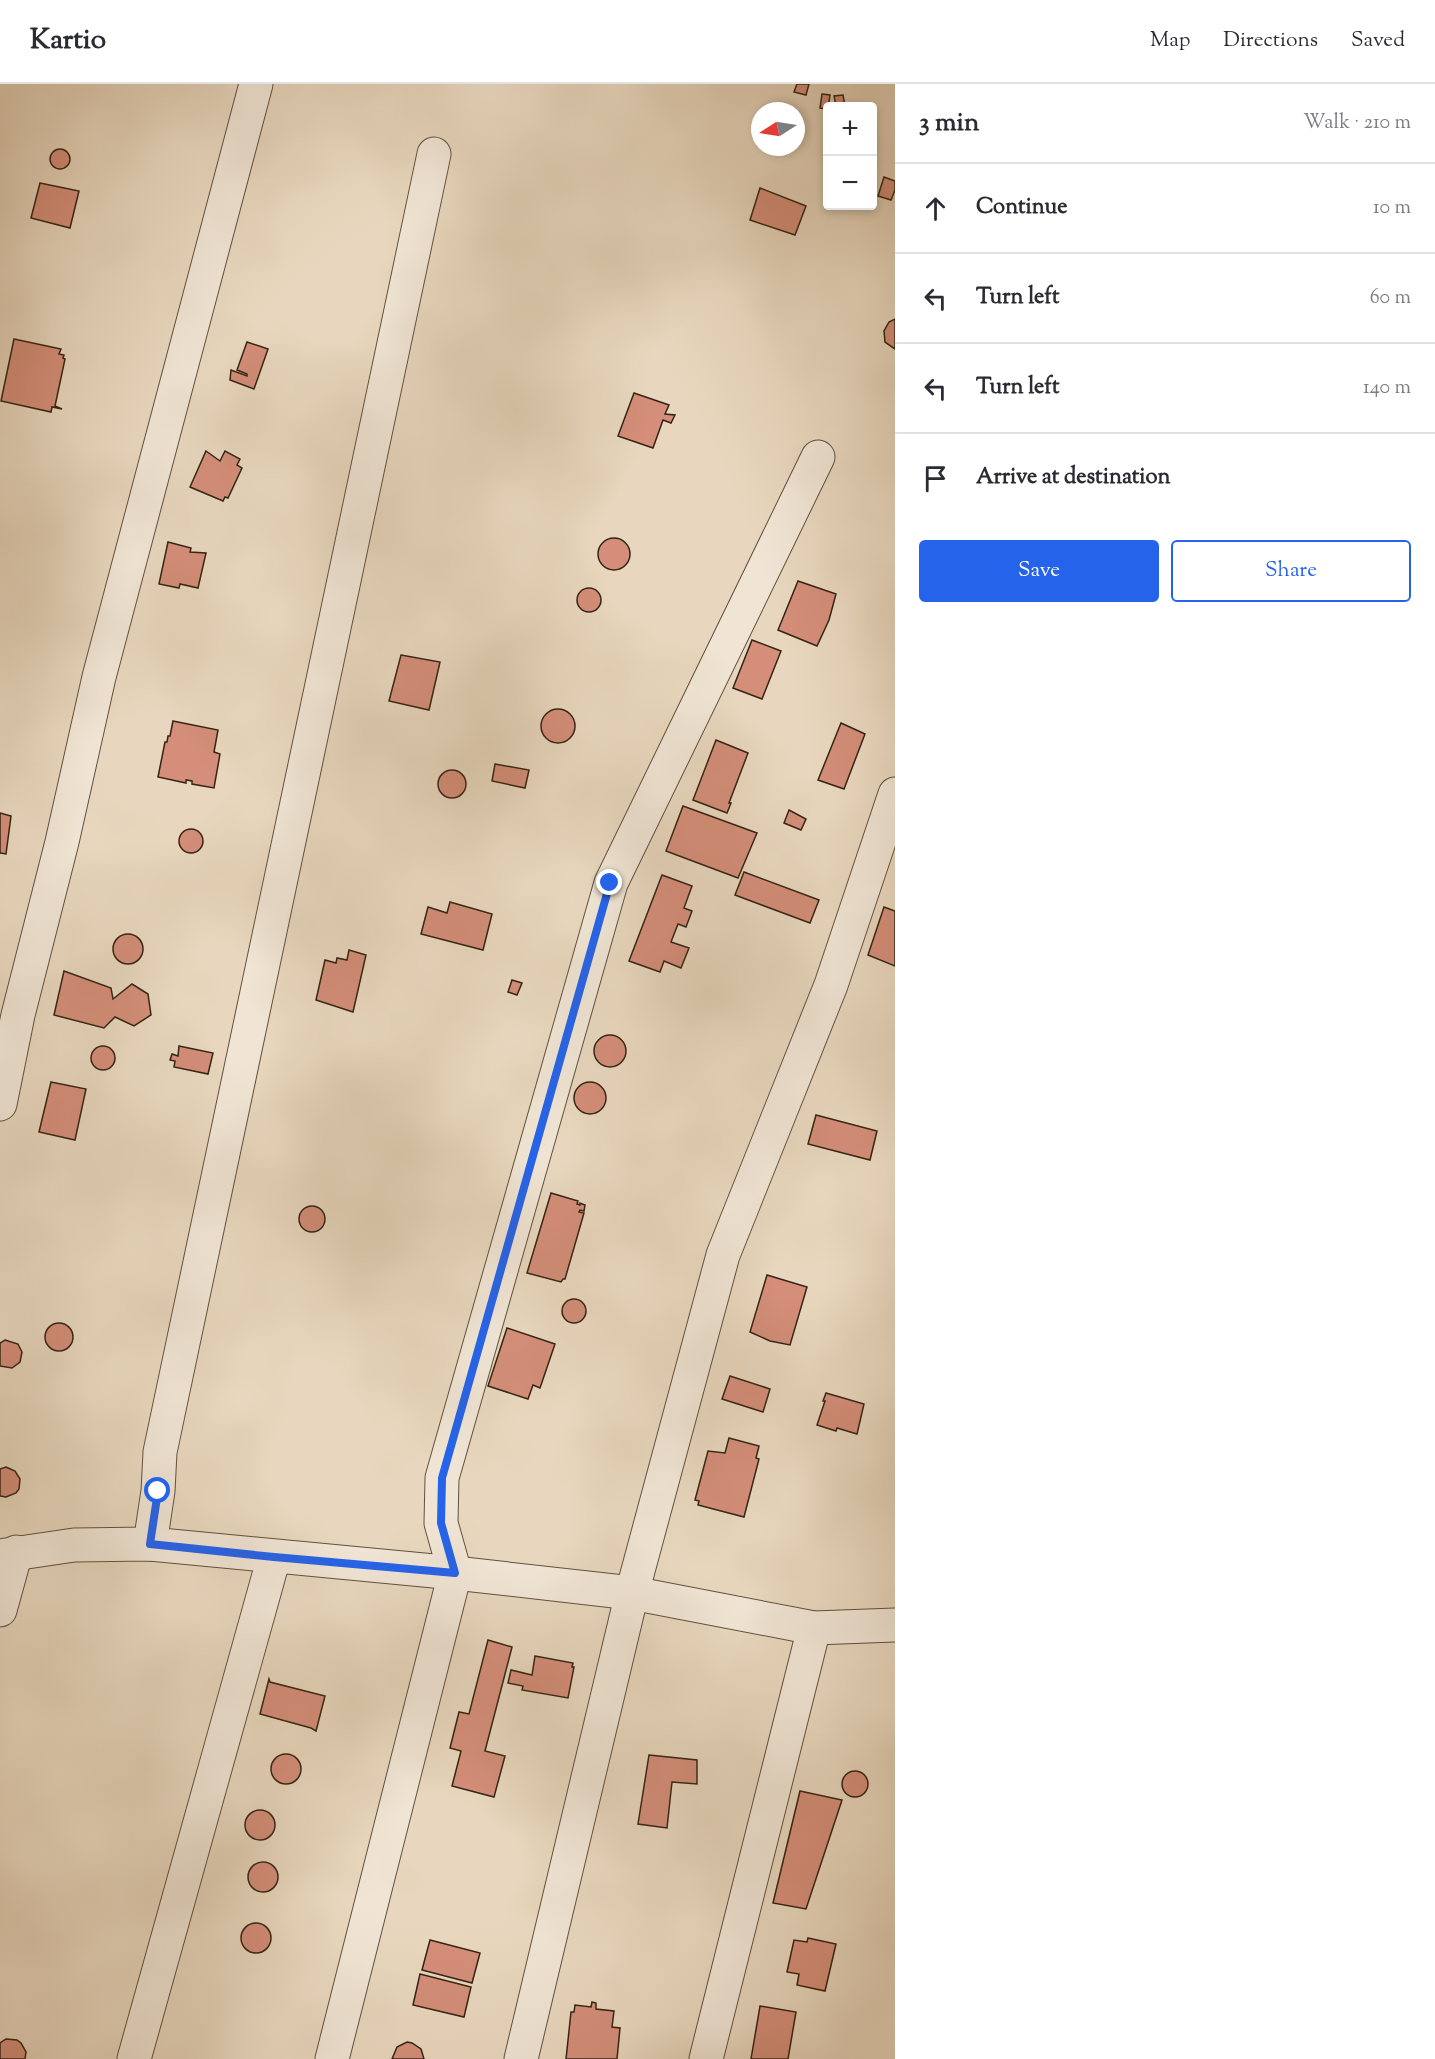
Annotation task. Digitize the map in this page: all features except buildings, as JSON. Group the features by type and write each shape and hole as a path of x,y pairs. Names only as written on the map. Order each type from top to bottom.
{"street":[{"path":"0,1104 18,1015 62,842 99,677 256,84"},
{"path":"150,1544 158,1491 160,1452 434,154"},
{"path":"332,2059 455,1573 441,1523 442,1478 610,883 818,457"},
{"path":"521,2059 632,1593 723,1255 831,986 895,794"},
{"path":"0,1610 8,1554 74,1545 150,1544 455,1573 632,1593 814,1628 895,1625"},
{"path":"134,2059 274,1557"},
{"path":"706,2059 814,1628"}],"route":[{"path":"158,1491 150,1544 455,1573 441,1523 442,1478 610,883"}]}
